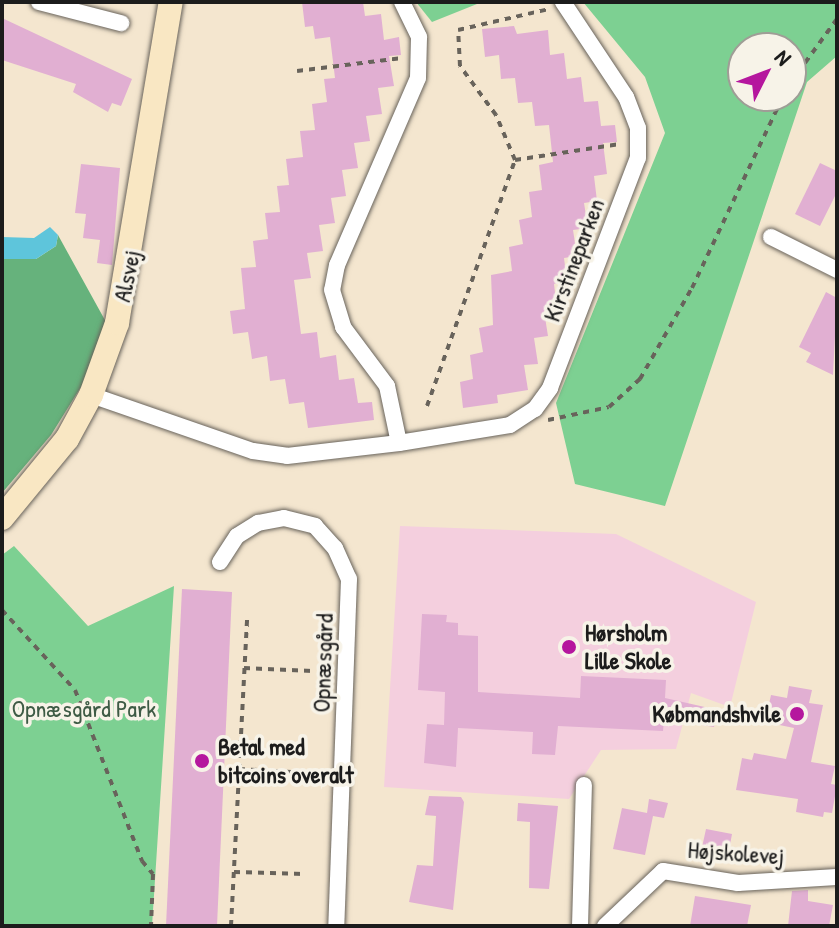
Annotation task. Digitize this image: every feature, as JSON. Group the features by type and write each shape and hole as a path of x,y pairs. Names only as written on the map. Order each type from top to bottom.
{"street":[{"path":"39,2 121,23"},
{"name":"Alsvej","path":"2,518 47,469 91,395 117,323 131,263 171,2"},
{"path":"399,443 387,386 336,314 333,278 418,78 422,56 416,24 402,2"},
{"name":"Kirstineparken","path":"91,395 253,451 287,456 399,443 510,425 535,409 550,388 638,158 638,142 626,97 563,4"},
{"path":"771,237 837,270"},
{"name":"Opnæsgård","path":"220,562 237,536 258,523 284,518 315,526 335,548 349,579 336,926"},
{"path":"580,926 584,785"},
{"name":"Højskolevej","path":"605,926 663,871 738,883 837,877"}],"path":[{"path":"427,406 515,160 496,115 460,66 458,30 563,4"},
{"path":"807,60 837,19"},
{"path":"297,71 422,56"},
{"path":"510,425 609,407 640,379 692,288 775,112"},
{"path":"515,160 638,142"},
{"path":"2,610 75,690 142,861 153,874 151,926"},
{"path":"231,926 247,617"},
{"path":"244,668 313,671"},
{"path":"239,769 308,773"},
{"path":"234,872 304,874"}],"shaded area":[{"name":"Hørsholm Lille Skole","path":"400,526 616,534 756,602 730,707 691,693 676,749 601,750 569,799 384,787"}],"green space":[{"path":"416,2 482,2 432,22"},
{"path":"583,2 837,2 837,56 807,82 807,32 727,32 727,112 797,112 665,506 575,484 556,403 665,133 645,77"},
{"path":"58,235 106,322 84,382 51,435 2,493 2,259 36,259 56,246"},
{"name":"Opnæsgård Park","path":"14,546 88,626 174,586 152,926 3,926 2,555"}],"water":[{"path":"50,227 58,235 56,246 36,259 2,259 2,237 34,238"}],"building":[{"path":"302,2 363,2 365,16 381,14 384,40 399,37 401,55 389,56 394,86 378,88 382,114 366,116 370,141 354,143 358,168 342,170 346,196 331,198 335,223 319,225 323,251 307,253 311,278 294,280 301,334 317,332 320,358 336,355 339,380 354,378 358,403 372,402 374,420 308,428 304,402 289,404 285,379 270,381 267,356 252,359 248,332 233,334 230,311 245,309 241,268 256,267 253,241 268,239 265,213 280,212 277,186 289,185 286,159 303,157 300,131 315,130 312,104 327,102 324,79 335,78 330,37 315,39 313,26 305,27"},
{"path":"2,18 132,79 121,106 112,103 108,112 73,92 76,84 2,60"},
{"path":"514,26 517,34 548,30 550,55 564,53 567,79 581,77 584,102 598,101 601,126 615,125 617,142 603,143 607,174 594,176 597,201 584,203 588,228 573,230 577,256 564,258 567,282 554,284 557,310 544,311 548,336 534,338 538,364 524,365 528,390 497,395 498,403 463,408 460,382 473,379 470,355 483,352 479,328 493,325 491,275 512,271 509,247 523,244 519,220 532,217 529,192 542,190 539,165 553,162 549,125 535,126 532,102 518,103 515,78 501,79 499,55 485,57 482,29"},
{"path":"820,163 837,171 837,192 820,226 795,214"},
{"path":"81,164 120,168 112,265 97,263 100,240 83,238 86,214 75,213"},
{"path":"826,292 837,298 833,375 806,362 811,353 799,347"},
{"path":"182,589 232,592 217,926 166,926"},
{"path":"422,614 447,615 446,622 458,623 458,635 478,636 478,692 580,698 581,676 666,680 665,698 718,710 714,727 664,719 663,731 558,726 555,755 532,754 533,732 458,728 456,767 424,763 427,724 444,725 445,692 418,690"},
{"path":"789,686 812,690 809,703 823,705 811,762 835,766 831,784 837,785 832,813 824,812 823,817 796,812 798,799 736,790 742,758 752,760 754,753 786,759 794,728 765,722 771,695 787,698"},
{"path":"429,796 461,797 464,802 453,910 409,902 417,865 433,866 436,816 425,815"},
{"path":"649,799 668,803 664,818 653,816 645,855 613,849 622,808 647,813"},
{"path":"518,803 558,806 549,889 529,888 530,822 517,821"},
{"path":"706,829 732,834 728,856 701,852"},
{"path":"808,890 808,901 833,905 829,926 788,926 792,891"},
{"path":"695,896 751,905 747,926 690,926"}],"place":[{"name":"Hørsholm Lille Skole","path":"569,647"},
{"name":"Købmandshvile","path":"797,714"},
{"name":"Betal med bitcoins overalt","path":"202,761"}]}
